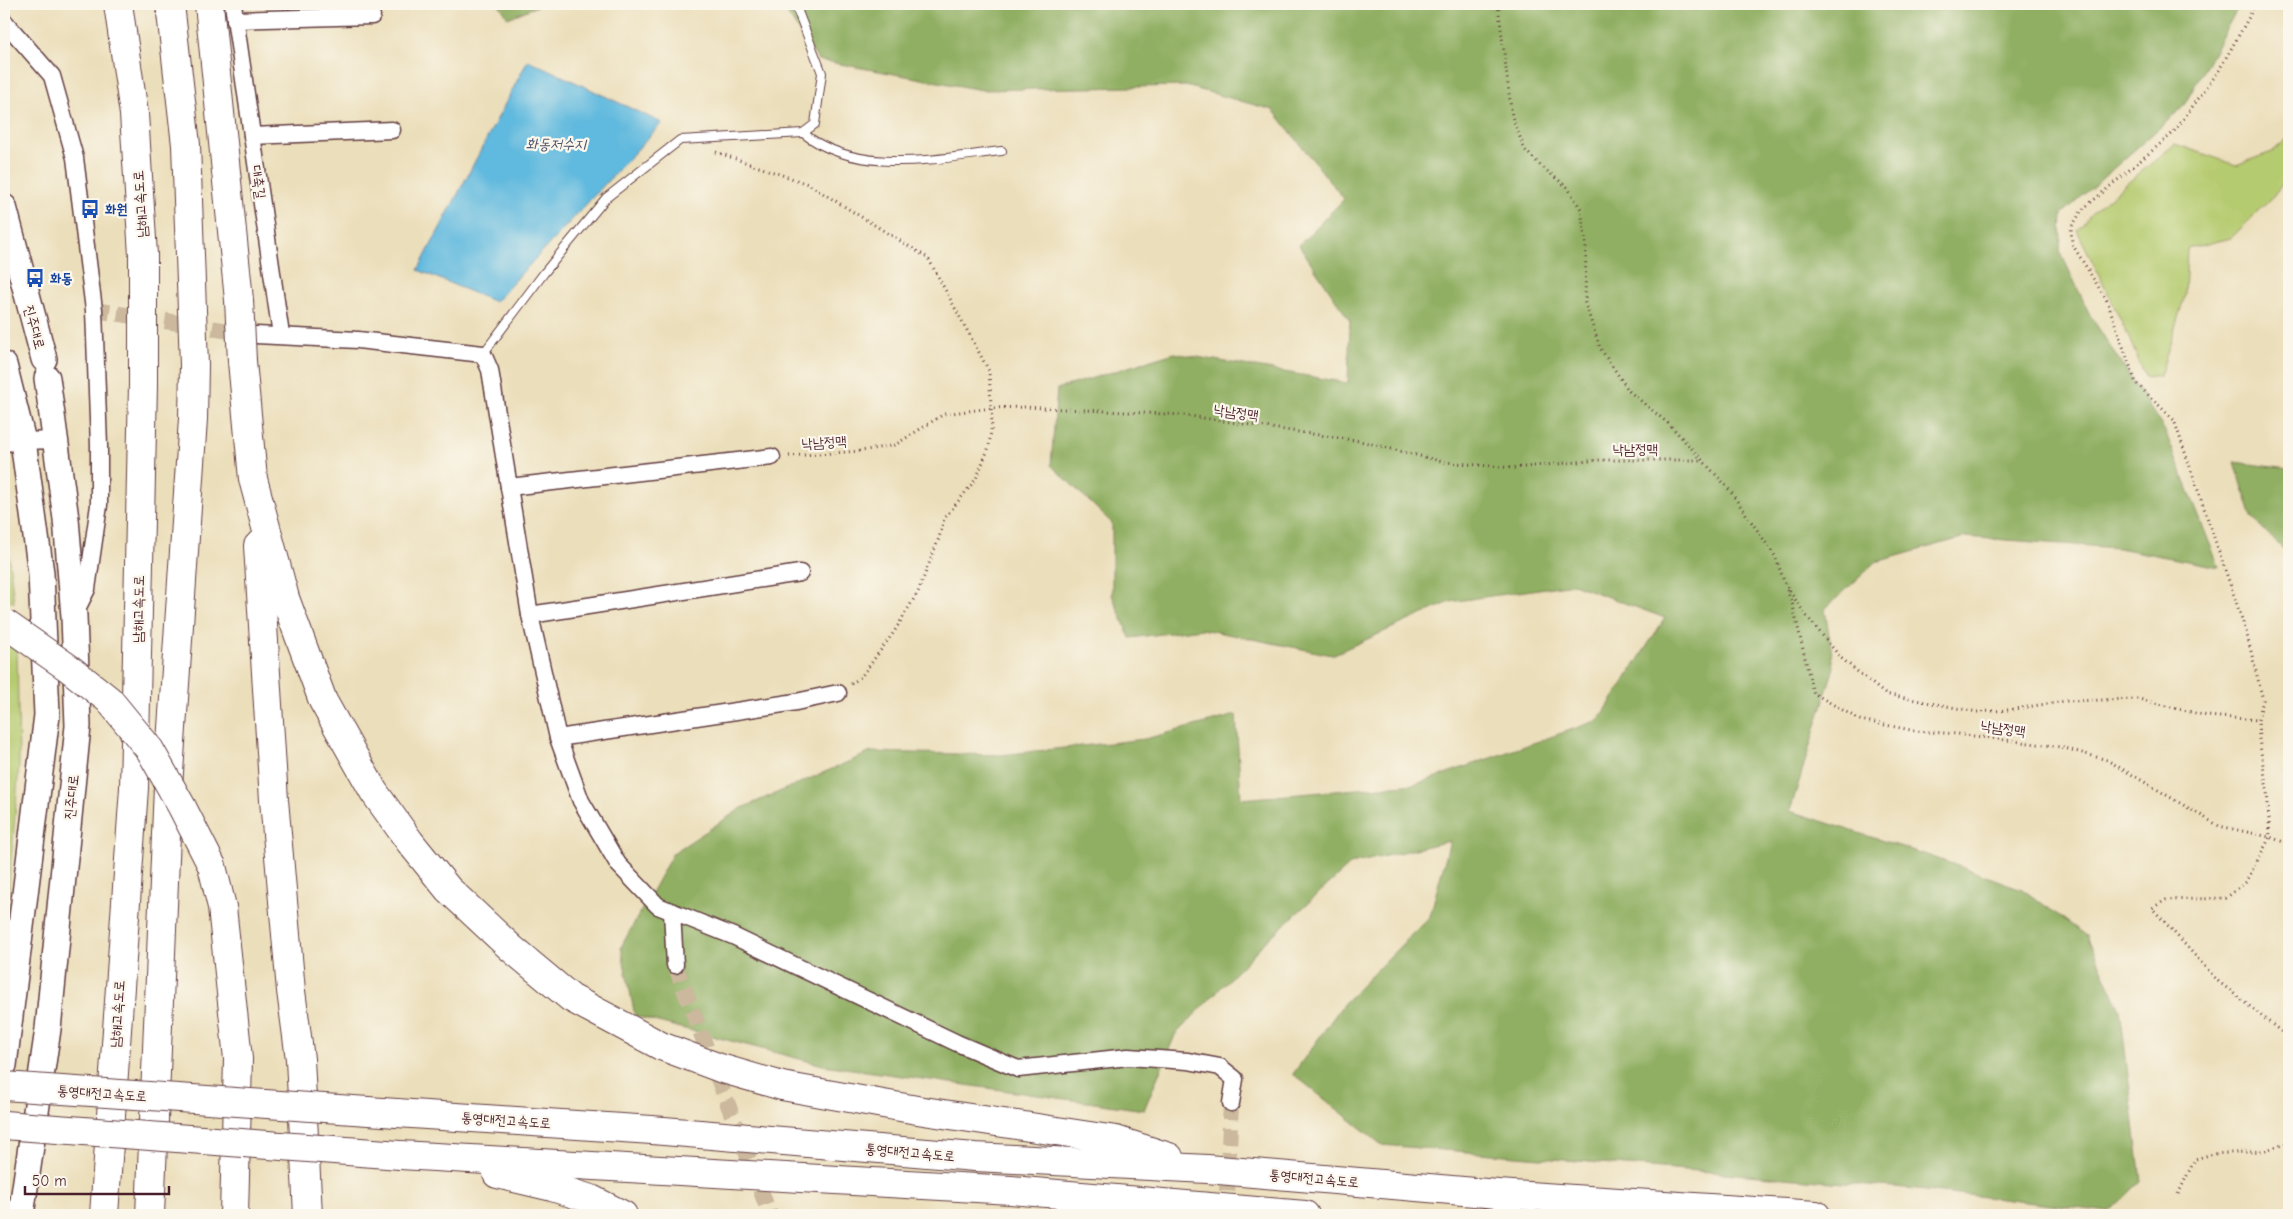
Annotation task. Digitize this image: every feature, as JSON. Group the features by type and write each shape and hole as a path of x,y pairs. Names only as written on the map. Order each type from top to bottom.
{"highway":[{"name":"남해고속도로","path":"104,1215 134,788 143,385 143,255 134,114 118,4"},
{"path":"150,1215 168,787 193,419 194,365 186,145 170,4"},
{"path":"210,4 239,300 242,361 264,611 274,800 291,991 300,1059 308,1215"},
{"path":"253,479 285,598 317,685 331,716 374,792 410,842 448,889 511,948 571,998 661,1046 720,1068 782,1086 917,1110 1116,1140 1207,1168"},
{"path":"4,623 70,669 109,700 150,750 212,866 222,907 238,1059 234,1215"},
{"name":"통영대전고속도로","path":"4,1086 662,1130 975,1157 1207,1168 1498,1194 1816,1215"},
{"path":"4,1125 400,1155 1011,1190 1305,1215"},
{"path":"400,1155 495,1173 552,1187 592,1199 623,1215"}],"main road":[{"name":"진주대로","path":"4,208 45,368 66,519 74,616 78,726 48,1029 21,1215"},
{"path":"4,366 13,442 41,573 47,715 4,1065"}],"street":[{"path":"234,12 372,16"},
{"name":"대축길","path":"234,12 281,335"},
{"path":"4,21 52,76 75,158 94,310 99,446 99,505 87,589 74,616"},
{"path":"252,136 392,130"},
{"path":"256,335 358,340 483,354 490,370 530,615 558,738 581,801 618,864 658,906 733,936 957,1043 1018,1069 1128,1057 1188,1061 1220,1067 1235,1079 1231,1103"},
{"path":"13,442 55,440"},
{"path":"508,487 772,457"},
{"path":"530,615 800,573"},
{"path":"558,738 796,702 838,693"},
{"path":"672,912 675,965"}],"lane":[{"path":"483,354 544,273 606,198 680,140 803,133 815,124 822,73 796,4"},
{"path":"803,133 816,144 864,158 902,161 937,160 1002,151"}],"path":[{"path":"1498,4 1512,117 1525,150 1567,187 1581,209 1586,245 1585,303 1600,348 1629,391 1670,425 1728,488 1775,556 1785,584 1805,614 1841,658 1885,694 1978,712 2008,710 2065,701 2139,699 2207,716 2258,720"},
{"path":"2255,4 2218,72 2173,133 2082,210 2071,228 2072,244 2108,301 2136,383 2174,420 2246,632 2262,700 2258,720 2259,739 2267,790 2270,837 2246,882 2226,898 2166,900 2152,908 2218,981 2289,1038"},
{"path":"680,140 808,184 928,258 989,371 992,408 989,448 976,479 944,519 939,538 918,592 894,632 861,677 838,693"},
{"name":"낙남정맥","path":"772,457 861,451 895,445 944,414 992,408 1026,407 1184,415 1360,441 1444,462 1514,468 1600,460 1703,460"},
{"name":"낙남정맥","path":"1785,584 1793,606 1813,693 1860,720 1916,731 1958,734 2061,748 2108,760 2219,826 2270,837 2289,844"},
{"path":"2178,1194 2195,1159 2213,1154 2262,1151 2289,1143"}],"green space":[{"path":"499,4 542,4 508,18"},
{"path":"781,4 2240,4 2183,107 2062,214 2060,251 2090,315 2165,431 2219,567 2118,548 1965,537 1876,562 1825,609 1834,667 1790,811 1927,855 2022,889 2087,936 2120,1009 2141,1181 2109,1212 1917,1189 1382,1145 1293,1074 1344,1003 1430,916 1450,841 1351,864 1263,944 1175,1035 1144,1110 823,1065 635,1016 621,947 673,853 742,808 871,752 1001,755 1145,739 1236,715 1241,799 1416,784 1599,720 1665,618 1573,584 1450,602 1332,655 1202,629 1130,638 1112,595 1112,523 1051,465 1057,389 1174,353 1348,383 1350,321 1299,245 1344,199 1273,110 1186,86 982,90 818,60"},
{"path":"2289,137 2289,176 2269,201 2231,238 2187,249 2185,295 2160,376 2146,378 2122,322 2077,230 2092,212 2175,144 2236,165 2272,152"},
{"path":"2235,462 2289,469 2289,555 2252,518"},
{"path":"4,515 14,603 4,597"},
{"path":"4,634 17,643 19,765 4,951"}],"water":[{"name":"화동저수지","path":"528,60 662,123 495,302 418,270"}],"tunnel":[{"path":"94,310 249,334"},
{"path":"675,965 770,1215"},
{"path":"1226,1215 1231,1103"}],"place":[{"name":"화원","path":"90,209"},
{"name":"화동","path":"35,278"}]}
